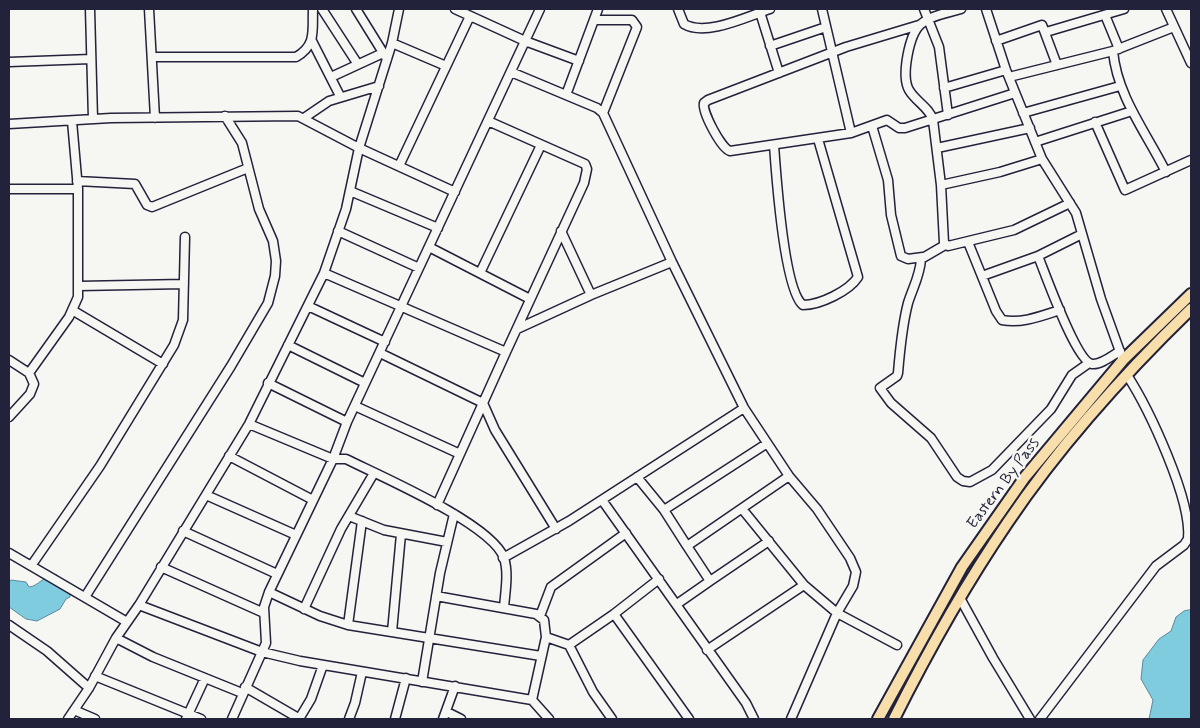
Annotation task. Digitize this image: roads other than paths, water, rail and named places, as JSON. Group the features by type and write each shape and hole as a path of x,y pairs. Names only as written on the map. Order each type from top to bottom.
{"main road":[{"name":"Eastern By Pass","path":"878,719 948,591 995,518 1121,355 1191,294"},
{"name":"Eastern By Pass","path":"894,719 938,634 1008,522 1035,484 1093,412 1191,309"}],"street":[{"path":"90,9 93,119"},
{"path":"149,9 155,118"},
{"path":"152,57 296,57 309,48 312,41 313,9"},
{"path":"322,9 357,63"},
{"path":"356,9 385,56"},
{"path":"68,719 90,688 116,638 139,605 160,567 248,424 324,273 350,190 359,148 379,86 385,56 392,43 399,9"},
{"path":"455,9 525,41 579,61"},
{"path":"232,719 266,640 264,613 269,592 333,458 354,406 540,9"},
{"path":"566,95 598,9"},
{"path":"678,9 684,24 696,26 723,26 759,10 770,9"},
{"path":"822,9 851,133"},
{"path":"924,9 938,47 948,115"},
{"path":"960,9 928,19 920,25 833,52 708,100 703,106 724,148 728,150 851,133 887,120 902,129 1015,93"},
{"path":"923,257 919,278 912,292 904,322 897,376 880,388 891,403 931,438 957,477 963,481 975,479 1000,462 1051,409 1072,375 1089,363 1098,363 1121,355 1082,234 1070,203 1042,160 1007,73 986,9"},
{"path":"1046,32 1124,9"},
{"path":"1166,9 1191,63"},
{"path":"759,10 779,73"},
{"path":"1105,15 1116,50 1115,70 1120,86 1166,172"},
{"path":"399,166 470,16"},
{"path":"595,20 632,20 637,27 604,113"},
{"path":"920,25 910,46 907,83 910,91 931,113 933,120 946,245"},
{"path":"996,41 1040,25 1044,27 1056,65"},
{"path":"770,46 826,27"},
{"path":"944,88 1007,73 1056,65 1116,50 1174,28"},
{"path":"312,41 340,96"},
{"path":"392,43 446,66"},
{"path":"331,77 357,63 385,56"},
{"path":"9,62 91,59"},
{"path":"511,72 597,108 604,113 672,262 744,408 766,444 817,510 850,558 856,572 853,586 837,612 790,719"},
{"path":"304,118 323,104 340,96 379,86"},
{"path":"1023,113 1120,86"},
{"path":"1035,142 1132,111"},
{"path":"9,124 93,119 288,115 304,118 359,148 454,192"},
{"path":"85,597 231,366 268,303 275,276 276,261 273,240 259,209 239,135 225,116"},
{"path":"29,373 72,310 79,286 77,185 72,121"},
{"path":"437,505 584,183 587,169 585,164 488,121"},
{"path":"1095,122 1125,190 1191,160"},
{"path":"872,126 888,180 891,214 900,256 908,259 923,257 946,245 968,242 1014,230 1070,203"},
{"path":"937,148 1030,128"},
{"path":"774,145 782,230 795,295 803,305 810,305 842,291 854,284 858,277 818,139"},
{"path":"480,273 541,144"},
{"path":"941,185 1000,172 1042,160"},
{"path":"9,189 135,184 147,205 152,207 248,168"},
{"path":"350,190 438,228"},
{"path":"338,231 419,268"},
{"path":"561,231 591,295"},
{"path":"982,276 1038,256 1082,234"},
{"path":"31,566 100,466 174,345 184,320 185,237"},
{"path":"968,242 996,311 1002,320 1012,322 1023,321 1060,310"},
{"path":"429,248 530,299"},
{"path":"1038,256 1080,353 1089,363"},
{"path":"517,329 591,295 672,262"},
{"path":"324,273 506,352"},
{"path":"79,286 184,284"},
{"path":"308,306 385,342"},
{"path":"72,310 163,364"},
{"path":"288,346 365,383"},
{"path":"380,353 483,403 495,430 556,528"},
{"path":"9,360 29,373 34,384 30,394 9,417"},
{"path":"1040,719 1156,566 1184,545 1188,539 1184,507 1164,448 1150,412 1128,375"},
{"path":"268,383 347,422"},
{"path":"354,406 460,454"},
{"path":"504,558 602,500 744,408"},
{"path":"248,424 333,458 346,459 454,514 497,547 504,558 504,608"},
{"path":"664,510 766,444"},
{"path":"229,456 313,500"},
{"path":"304,609 348,516 374,473"},
{"path":"688,546 743,510 789,476"},
{"path":"637,477 664,510 710,581"},
{"path":"206,495 296,534"},
{"path":"602,500 746,703 754,719"},
{"path":"743,510 804,585 837,612 897,645"},
{"path":"422,682 436,596 454,514"},
{"path":"348,516 401,534 447,542"},
{"path":"348,625 362,521"},
{"path":"183,531 277,574"},
{"path":"540,616 551,587 626,533"},
{"path":"392,632 401,534"},
{"path":"677,604 769,541"},
{"path":"9,553 127,622"},
{"path":"160,567 264,613"},
{"path":"569,645 614,614 659,579"},
{"path":"707,650 804,585"},
{"path":"269,592 320,616 348,625 541,656"},
{"path":"436,596 540,616 546,625 546,637 532,700"},
{"path":"960,598 1027,718"},
{"path":"139,605 262,652 362,672 532,700 548,719"},
{"path":"614,614 689,719"},
{"path":"9,625 47,651 90,688"},
{"path":"546,637 569,645 593,692 612,719"},
{"path":"116,638 153,657 205,678 243,690 299,719 311,699 323,665"},
{"path":"349,719 356,703 362,672"},
{"path":"95,676 187,717 201,719"},
{"path":"187,717 205,678"},
{"path":"395,719 406,678"},
{"path":"455,686 445,716 461,719"},
{"path":"74,710 95,719"}],"water":[{"path":"56,575 70,593 70,597 66,599 60,609 37,621 26,619 9,607 9,582 11,580 26,582 29,587 47,577"},
{"path":"1191,610 1191,719 1149,719 1153,700 1141,679 1143,660 1159,639 1171,631 1176,617 1184,611"}]}
